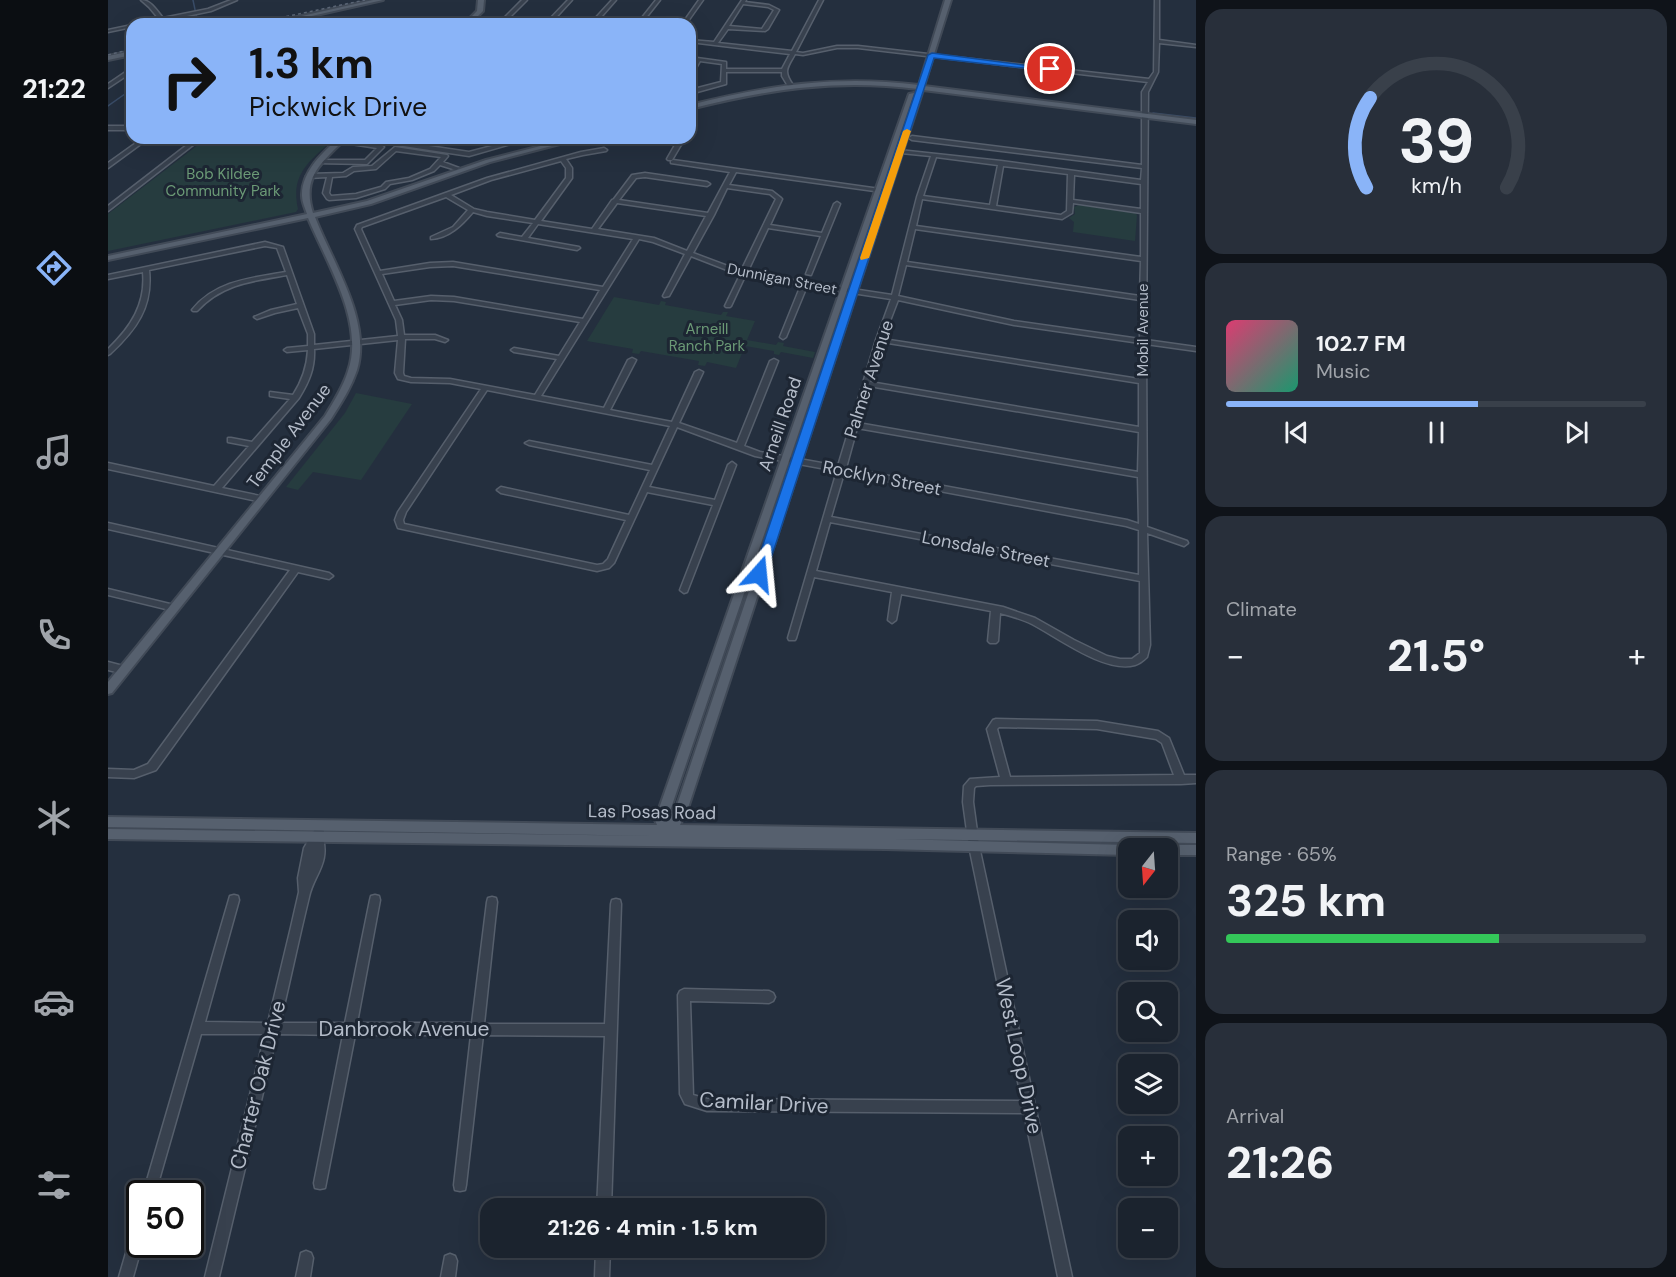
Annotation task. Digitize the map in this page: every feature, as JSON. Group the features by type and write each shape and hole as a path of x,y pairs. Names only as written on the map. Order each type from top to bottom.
{"main road":[{"path":"297,18 380,0"},
{"path":"473,18 480,10 481,0"},
{"name":"Arneill Road","path":"666,836 661,820 792,461 935,32 938,31 948,0"},
{"path":"108,58 126,54"},
{"path":"696,108 761,93 833,82"},
{"path":"696,108 790,85 867,82 1196,123"},
{"path":"820,85 867,85 917,89"},
{"name":"Arneill Road","path":"883,191 900,151 917,89"},
{"path":"309,176 318,162 336,144"},
{"path":"310,214 371,198 456,168 540,144"},
{"path":"108,256 369,203 480,164 557,144"},
{"name":"Temple Avenue","path":"108,690 341,397 354,370 358,342 351,313 310,214 305,196 309,176"},
{"name":"Las Posas Road","path":"108,822 320,831 973,840 1196,838"},
{"name":"Las Posas Road","path":"108,834 320,831"},
{"name":"Las Posas Road","path":"973,840 1118,849"},
{"path":"1178,850 1196,850"}],"street":[{"path":"143,0 160,18"},
{"path":"171,18 214,9 236,0"},
{"path":"506,18 525,0"},
{"path":"553,18 570,0"},
{"path":"598,18 614,0"},
{"path":"644,18 658,0"},
{"path":"688,18 702,0"},
{"path":"790,85 784,76 784,70 821,0"},
{"name":"Mobil Avenue","path":"996,610 1032,620 1072,645 1094,654 1118,661 1138,660 1144,655 1146,645 1142,475 1143,182 1145,92 1156,72 1157,0"},
{"path":"715,44 726,27 743,2 769,6 777,10 765,29 757,31 726,27"},
{"path":"108,31 126,27"},
{"path":"1157,41 1196,46"},
{"path":"696,42 793,53 816,53 850,46 1151,81"},
{"path":"696,64 701,59 723,62 725,71 723,84 696,91"},
{"path":"725,71 784,70"},
{"path":"108,86 126,74"},
{"path":"108,76 121,77"},
{"path":"108,128 126,129"},
{"path":"912,138 1144,167"},
{"path":"108,166 138,144"},
{"path":"108,209 191,144"},
{"path":"318,162 367,162 381,147 366,144"},
{"path":"403,144 469,154 505,144"},
{"path":"510,144 516,150"},
{"path":"679,144 672,160 883,191"},
{"path":"309,176 330,175 342,175 353,169 374,168 398,149 445,156 441,163 432,170 388,183 383,188 356,196 329,198 326,193 330,175"},
{"path":"402,337 393,303 358,230 359,226 497,176 604,150"},
{"path":"900,151 1143,182"},
{"name":"Palmer Avenue","path":"792,638 879,340 894,298 920,197 934,155"},
{"path":"525,239 570,176 569,168 563,159"},
{"path":"441,163 456,168"},
{"path":"993,207 1002,163"},
{"path":"666,296 734,170"},
{"path":"920,197 1066,216 1070,212 1071,172"},
{"path":"594,230 614,201 637,175 707,184"},
{"path":"497,176 504,184"},
{"path":"725,186 769,192 778,196 778,201 728,306"},
{"name":"Dunnigan Street","path":"447,195 472,210 661,242 743,274 894,298 1014,323 1196,349"},
{"path":"614,201 711,215"},
{"path":"1070,201 1143,211"},
{"path":"809,274 837,204"},
{"path":"433,238 460,225 472,210"},
{"path":"766,226 824,235"},
{"path":"912,227 1143,259"},
{"path":"500,235 577,248"},
{"path":"537,397 637,237"},
{"path":"108,277 272,244 280,247 309,327 312,348 307,378 295,398 216,489"},
{"path":"903,263 1143,298"},
{"path":"378,273 453,264 604,289"},
{"path":"108,353 127,334 143,308 148,287 146,270"},
{"path":"195,310 205,298 229,286 290,273"},
{"path":"783,337 804,285"},
{"path":"393,303 431,298 454,299 584,321"},
{"path":"257,317 301,305"},
{"path":"287,351 402,337 436,336 445,340"},
{"name":"Rocklyn Street","path":"402,337 399,374 404,379 450,381 486,387 674,425 701,432 739,448 792,461 1143,528 1184,543"},
{"path":"879,340 1144,382"},
{"path":"514,350 561,358"},
{"path":"606,411 632,360"},
{"path":"739,448 774,361"},
{"path":"486,387 402,512 399,522 401,526 593,568 606,566 611,561 699,372"},
{"path":"867,384 1142,430"},
{"path":"273,394 295,398"},
{"path":"854,425 1142,475"},
{"path":"231,440 254,445"},
{"path":"528,443 653,468"},
{"path":"684,590 732,465"},
{"path":"108,466 262,499"},
{"path":"645,489 718,503"},
{"path":"501,490 631,518"},
{"name":"Lonsdale Street","path":"828,519 1144,579"},
{"path":"108,526 329,576"},
{"path":"108,773 134,774 148,770 296,569"},
{"path":"812,573 996,610 993,640"},
{"path":"892,620 897,590"},
{"path":"108,592 174,608"},
{"path":"108,666 124,670"},
{"path":"1181,780 1166,741 1158,735 1097,726 996,723 992,729 1006,781 1181,780 1196,779"},
{"name":"West Loop Drive","path":"1006,781 970,784 968,802 973,840 1065,1277"},
{"name":"Charter Oak Drive","path":"212,1277 304,892 312,878 321,847 320,831"},
{"path":"153,1180 234,900"},
{"path":"320,1184 375,900"},
{"path":"459,1185 492,902"},
{"path":"604,1198 615,904"},
{"name":"Camilar Drive","path":"769,997 684,995 686,1094 689,1100 707,1105 1030,1107"},
{"name":"Danbrook Avenue","path":"197,1028 611,1030"},
{"path":"126,1277 132,1258"},
{"path":"303,1277 306,1258"},
{"path":"602,1277 603,1258"},
{"path":"448,1277 450,1262"}],"green space":[{"name":"Bob Kildee Community Park","path":"199,144 328,144 310,161 300,177 297,186 298,209 296,212 108,251 108,214"},
{"path":"1079,205 1135,213 1137,215 1135,241 1073,232 1074,222 1069,218 1075,214 1074,207"},
{"name":"Arneill Ranch Park","path":"614,297 659,305 661,301 666,302 665,305 721,315 723,312 728,312 726,316 755,321 747,340 776,345 778,342 784,343 783,346 815,352 813,358 781,352 779,355 774,354 774,351 745,346 736,368 707,362 705,366 698,365 699,361 641,351 639,354 632,353 633,349 587,341"},
{"path":"356,393 412,404 361,480 313,472 298,490 286,487 345,413"}],"waterway":[{"path":"193,0 197,18"},
{"path":"108,106 126,93"},
{"path":"1153,113 1196,118"}],"railway":[{"path":"280,18 365,0"},
{"path":"108,55 126,50"}],"slow traffic":[{"path":"865,258 907,131"}],"route":[{"path":"759,574 932,55 1050,69"}]}
